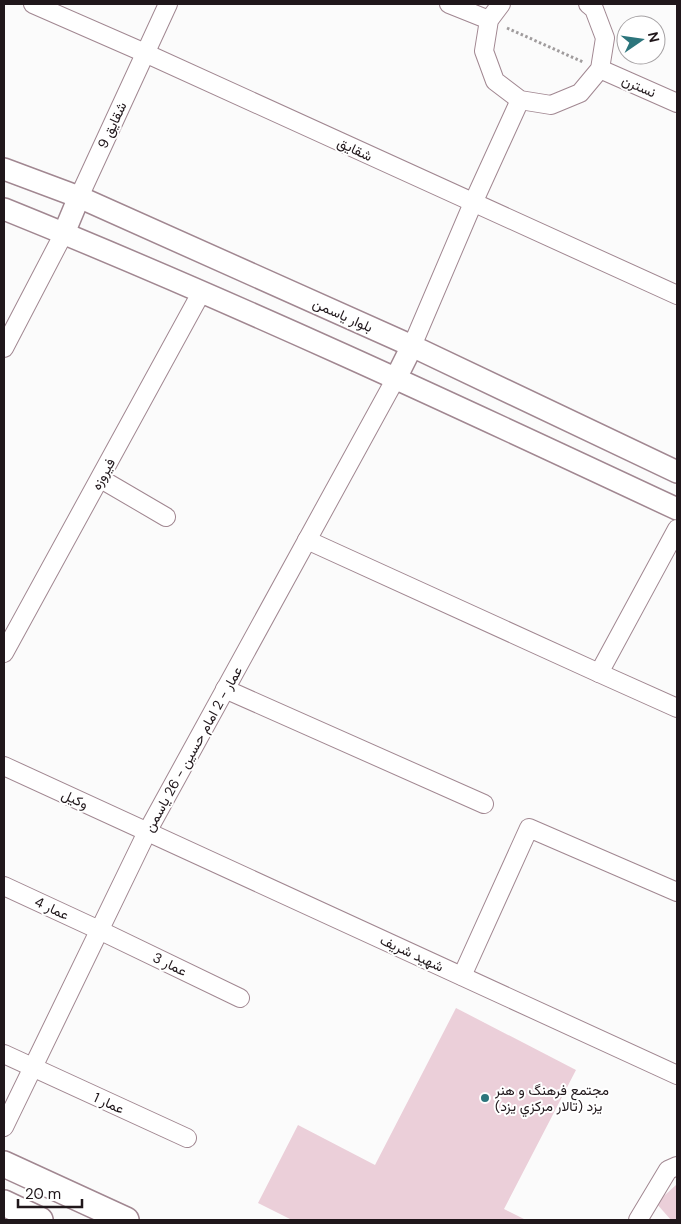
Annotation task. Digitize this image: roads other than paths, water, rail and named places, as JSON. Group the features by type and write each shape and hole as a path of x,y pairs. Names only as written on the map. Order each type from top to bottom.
{"main road":[{"path":"4,1164 126,1220"},
{"path":"4,1203 40,1220"}],"street":[{"name":"شقایق","path":"33,4 677,295"},
{"name":"شقایق 9","path":"79,197 168,4"},
{"path":"448,4 489,20"},
{"path":"501,4 489,20 484,51 495,81 520,100 551,105 580,94 600,69 605,38 594,8 588,4"},
{"name":"نسترن","path":"600,69 677,103"},
{"path":"396,378 412,346 473,203 520,100"},
{"name":"بلوار یاسمن","path":"4,169 79,197 412,346 677,472"},
{"path":"4,348 64,233 79,197"},
{"path":"4,209 64,233 396,378 677,509"},
{"name":"فیروزه","path":"4,653 101,479 201,293"},
{"name":"عمار - 2 امام حسین - 26 یاسمن","path":"4,1127 147,832 396,378"},
{"path":"101,479 166,517"},
{"path":"600,673 677,529"},
{"path":"307,540 677,708"},
{"path":"225,689 484,804"},
{"name":"وکیل","path":"4,766 147,832"},
{"path":"462,976 529,828 677,892"},
{"name":"شهید شریف","path":"147,832 677,1075"},
{"name":"عمار 4","path":"4,886 99,930"},
{"name":"عمار 3","path":"99,930 240,998"},
{"name":"عمار 1","path":"4,1054 187,1138"},
{"path":"638,1220 668,1170 677,1166"}],"place":[{"name":"مجتمع فرهنگ و هنر یزد (تالار مركزي یزد)","path":"485,1098"}]}
